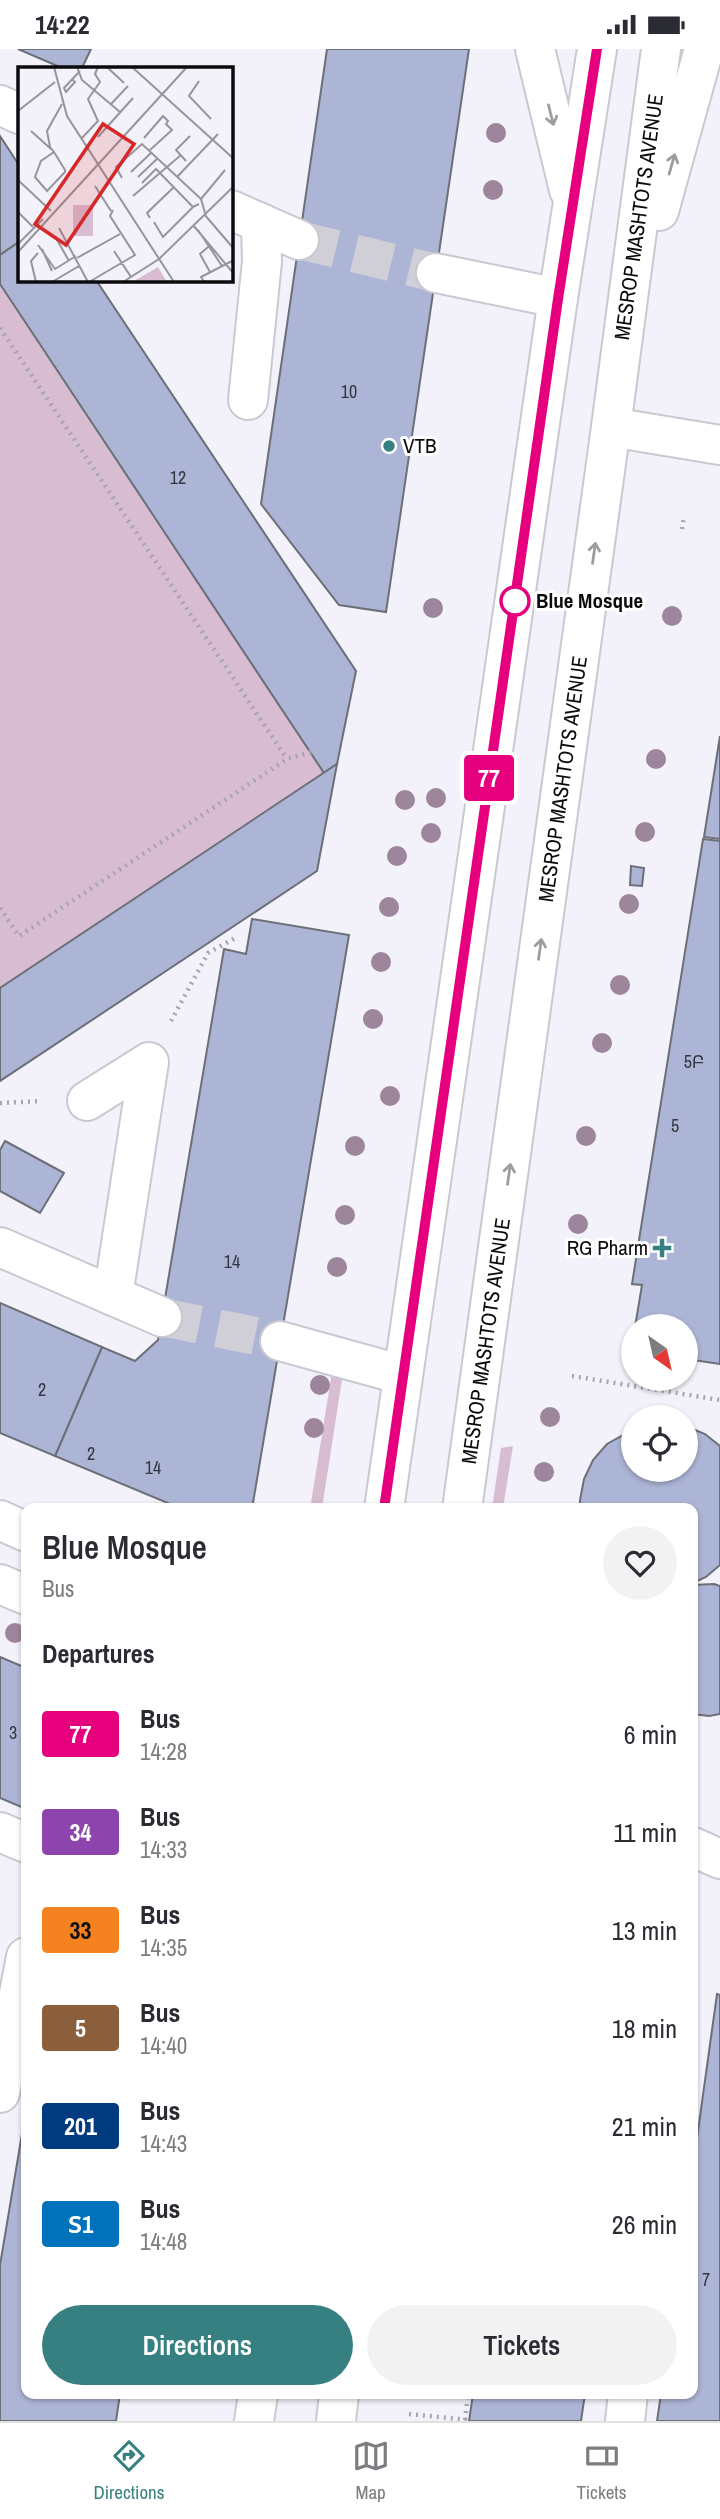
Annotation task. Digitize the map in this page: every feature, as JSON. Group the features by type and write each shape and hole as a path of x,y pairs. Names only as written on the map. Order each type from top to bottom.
{"main road":[{"path":"535,49 573,209"},
{"path":"385,1503 558,299 597,49"},
{"name":"MESROP MASHTOTS AVENUE","path":"464,1503 661,49"},
{"path":"621,348 704,49"},
{"path":"0,105 18,114"},
{"path":"246,216 299,240"},
{"path":"246,216 262,261 248,400"},
{"path":"436,273 558,299"},
{"path":"611,427 720,445"},
{"path":"87,1101 149,1062"},
{"path":"113,1296 149,1062"},
{"path":"0,1247 162,1317"},
{"path":"280,1341 403,1375"},
{"path":"0,1520 21,1530"},
{"path":"0,1584 21,1593"},
{"path":"0,1832 21,1841"},
{"path":"698,1849 720,1859"},
{"path":"0,2093 21,1983"},
{"path":"254,2421 257,2399"},
{"path":"335,2421 338,2399"},
{"path":"625,2421 627,2399"}],"path":[{"path":"0,328 287,759"},
{"path":"682,529 684,516"},
{"path":"0,908 19,936 287,759 311,752"},
{"path":"149,1062 208,953 237,937"},
{"path":"572,1376 720,1400"},
{"path":"409,2414 466,2420 468,2399"}],"shaded area":[{"path":"0,284 324,773 0,988"},
{"path":"333,1366 343,1373 323,1503 311,1503"},
{"path":"513,1446 504,1503 493,1503 501,1448"}],"building":[{"path":"18,49 91,49 82,67 60,67"},
{"path":"327,49 469,49 386,612 339,605 261,504"},
{"path":"0,136 18,163 18,243 0,255"},
{"path":"18,243 18,282 97,282 356,671 337,764 324,773 0,284 0,255"},
{"path":"720,736 720,839 704,837"},
{"path":"337,764 317,871 0,1081 0,988"},
{"path":"703,839 720,841 720,1364 698,1361 698,1314 637,1314 642,1285 632,1284"},
{"path":"631,866 644,868 642,886 630,885"},
{"path":"252,919 349,935 253,1503 168,1503 55,1456 102,1347 135,1361 158,1340 224,949 246,954"},
{"path":"5,1141 64,1173 40,1213 0,1191 0,1150"},
{"path":"0,1303 102,1347 55,1456 0,1433"},
{"path":"698,1431 720,1446 720,1565 706,1577 698,1581 698,1503 580,1503 584,1479 593,1460 607,1444 621,1436 621,1482 698,1482"},
{"path":"698,1585 720,1586 720,1714 709,1716 698,1715"},
{"path":"0,1657 21,1666 21,1807 0,1798"},
{"path":"717,1994 720,1995 720,2421 657,2421 660,2399 698,2399 698,2131"},
{"path":"21,2140 21,2399 119,2399 116,2421 0,2421 0,2265"},
{"path":"472,2399 584,2399 581,2421 469,2421"}],"tunnel":[{"path":"299,240 436,273"},
{"path":"162,1317 280,1341"}],"bus line":[{"name":"77","path":"385,1503 558,299 597,49"}],"place":[{"name":"VTB","path":"389,446"},
{"name":"Blue Mosque","path":"515,601"},
{"name":"RG Pharm","path":"662,1248"}]}
